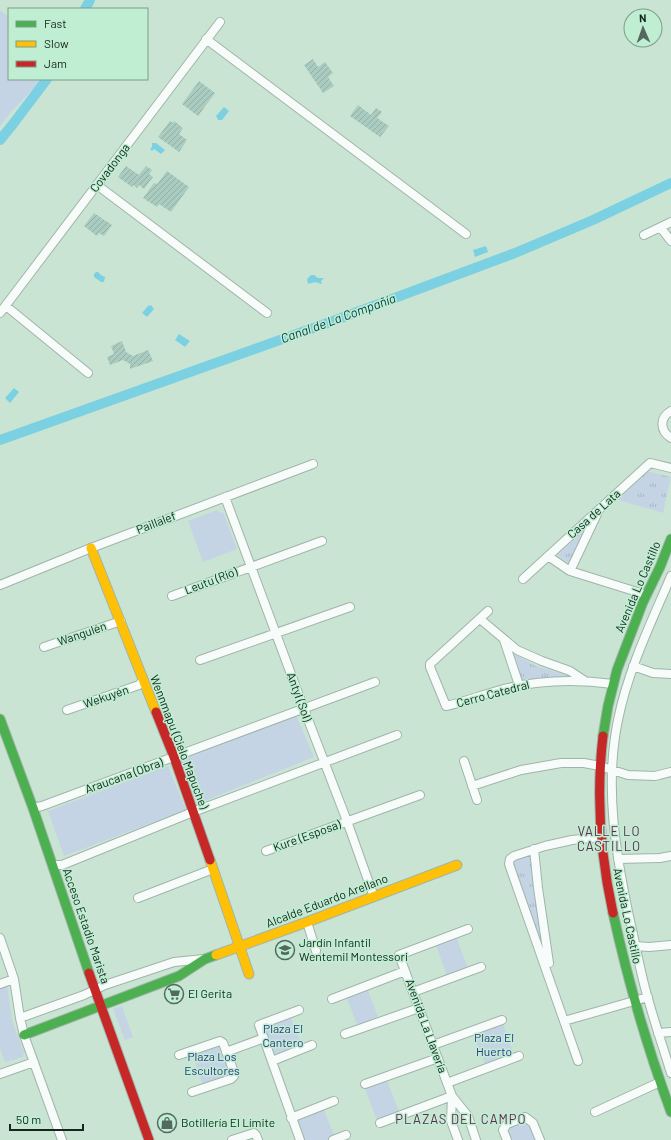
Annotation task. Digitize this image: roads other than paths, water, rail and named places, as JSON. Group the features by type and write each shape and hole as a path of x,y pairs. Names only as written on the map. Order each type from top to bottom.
{"street":[{"name":"Covadonga","path":"0,313 220,22"},
{"path":"206,40 466,234"},
{"path":"97,185 267,313"},
{"path":"644,236 671,222"},
{"path":"660,228 671,242"},
{"path":"6,306 88,373"},
{"path":"671,410 665,415 662,425 666,435 671,438"},
{"name":"Casa de Lata","path":"523,579 650,463 671,468"},
{"name":"Paillalef","path":"0,585 92,548 313,464"},
{"name":"Antyl (Sol)","path":"225,497 347,821 374,897"},
{"path":"570,571 599,509"},
{"name":"Avenida Lo Castillo","path":"671,539 620,661 613,684 602,739 618,859 648,997 671,1073"},
{"name":"Leutu (Río)","path":"172,596 322,541"},
{"name":"Wennmapu (Cielo Mapuche)","path":"92,548 174,757 249,974"},
{"path":"548,556 570,571 647,595"},
{"name":"Avenida Lo Castillo","path":"671,576 645,636 623,695 617,722 614,751 606,768 599,792 603,860 609,894 634,1001 671,1112"},
{"path":"200,660 350,607"},
{"path":"488,611 480,619 504,640 528,656 570,671 585,681"},
{"name":"Cerro Catedral","path":"480,619 430,664 447,706 499,690 536,682 585,681 613,684"},
{"name":"Wangulén","path":"44,647 121,621"},
{"path":"504,640 519,685"},
{"path":"633,666 653,673 671,674"},
{"name":"Wekuyén","path":"67,710 139,685 143,680"},
{"name":"Araucana (Obra)","path":"33,808 42,806 376,682"},
{"name":"Acceso Estadio Marista","path":"0,719 33,808 95,990 149,1140"},
{"path":"53,865 62,865 193,812 397,735"},
{"path":"464,761 477,800"},
{"path":"472,786 521,770 561,763 584,763 628,775 655,776 671,772"},
{"name":"Kure (Esposa)","path":"266,851 420,795"},
{"path":"578,1061 509,864 510,859 514,856 534,849 572,840 601,837"},
{"path":"534,849 544,938 554,990"},
{"path":"618,859 660,858 671,856"},
{"name":"Alcalde Eduardo Arellano","path":"24,1035 179,976 205,959 374,897 458,864"},
{"path":"138,898 213,869"},
{"path":"307,922 316,950"},
{"name":"Avenida La Llavería","path":"468,929 399,955 452,1096 468,1116 476,1140"},
{"path":"0,938 14,979 24,1035 62,1140"},
{"path":"636,946 649,947 671,945"},
{"name":"Alcalde Eduardo Arellano","path":"20,1018 105,985 174,962 205,959"},
{"path":"413,992 481,967"},
{"path":"332,998 405,971"},
{"path":"0,984 14,979"},
{"path":"564,1021 648,997"},
{"path":"345,1034 419,1008"},
{"path":"299,1010 259,1025 300,1140"},
{"path":"433,1045 502,1020"},
{"path":"658,1033 671,1032"},
{"path":"226,1052 264,1038"},
{"path":"179,1055 220,1042 223,1043 234,1072 234,1076 231,1078 192,1092"},
{"path":"272,1061 312,1045"},
{"path":"447,1083 519,1056"},
{"path":"365,1084 438,1058"},
{"path":"0,1074 34,1062"},
{"path":"595,1112 660,1082"},
{"path":"380,1123 452,1096"},
{"name":"Avenida La Llavería","path":"452,1096 451,1122 458,1140"},
{"path":"291,1118 334,1101"},
{"path":"507,1140 503,1130 507,1124 525,1117 533,1122 540,1140"},
{"path":"232,1140 254,1133 258,1140"},
{"path":"334,1140 346,1135"}],"water":[{"path":"224,107 229,111 222,120 218,120 216,116"},
{"path":"152,143 156,143 165,150 161,154 154,149 152,151 150,149 152,147"},
{"path":"486,246 488,252 475,257 473,250"},
{"path":"96,272 105,277 104,282 101,282 94,277"},
{"path":"311,275 318,278 324,278 321,281 322,284 315,282 308,284 307,279"},
{"path":"149,305 151,305 154,309 147,317 142,313"},
{"path":"179,334 190,341 185,347 175,340"},
{"path":"14,388 19,392 10,403 5,398"}],"waterway":[{"path":"86,8 90,0"},
{"path":"0,140 46,80"},
{"name":"Canal de La Compañía","path":"0,440 333,321 515,253 593,220 671,183"}],"place":[{"name":"Jardín Infantil Wentemil Montessori","path":"285,950"},
{"name":"El Gerita","path":"174,994"},
{"name":"Botillería El Límite","path":"167,1123"}],"district":[{"name":"VALLE LO CASTILLO","path":"609,838"},
{"name":"PLAZAS DEL CAMPO","path":"461,1119"}],"park label":[{"name":"Plaza El Cantero","path":"283,1036"},
{"name":"Plaza El Huerto","path":"494,1045"},
{"name":"Plaza Los Escultores","path":"212,1064"}]}
